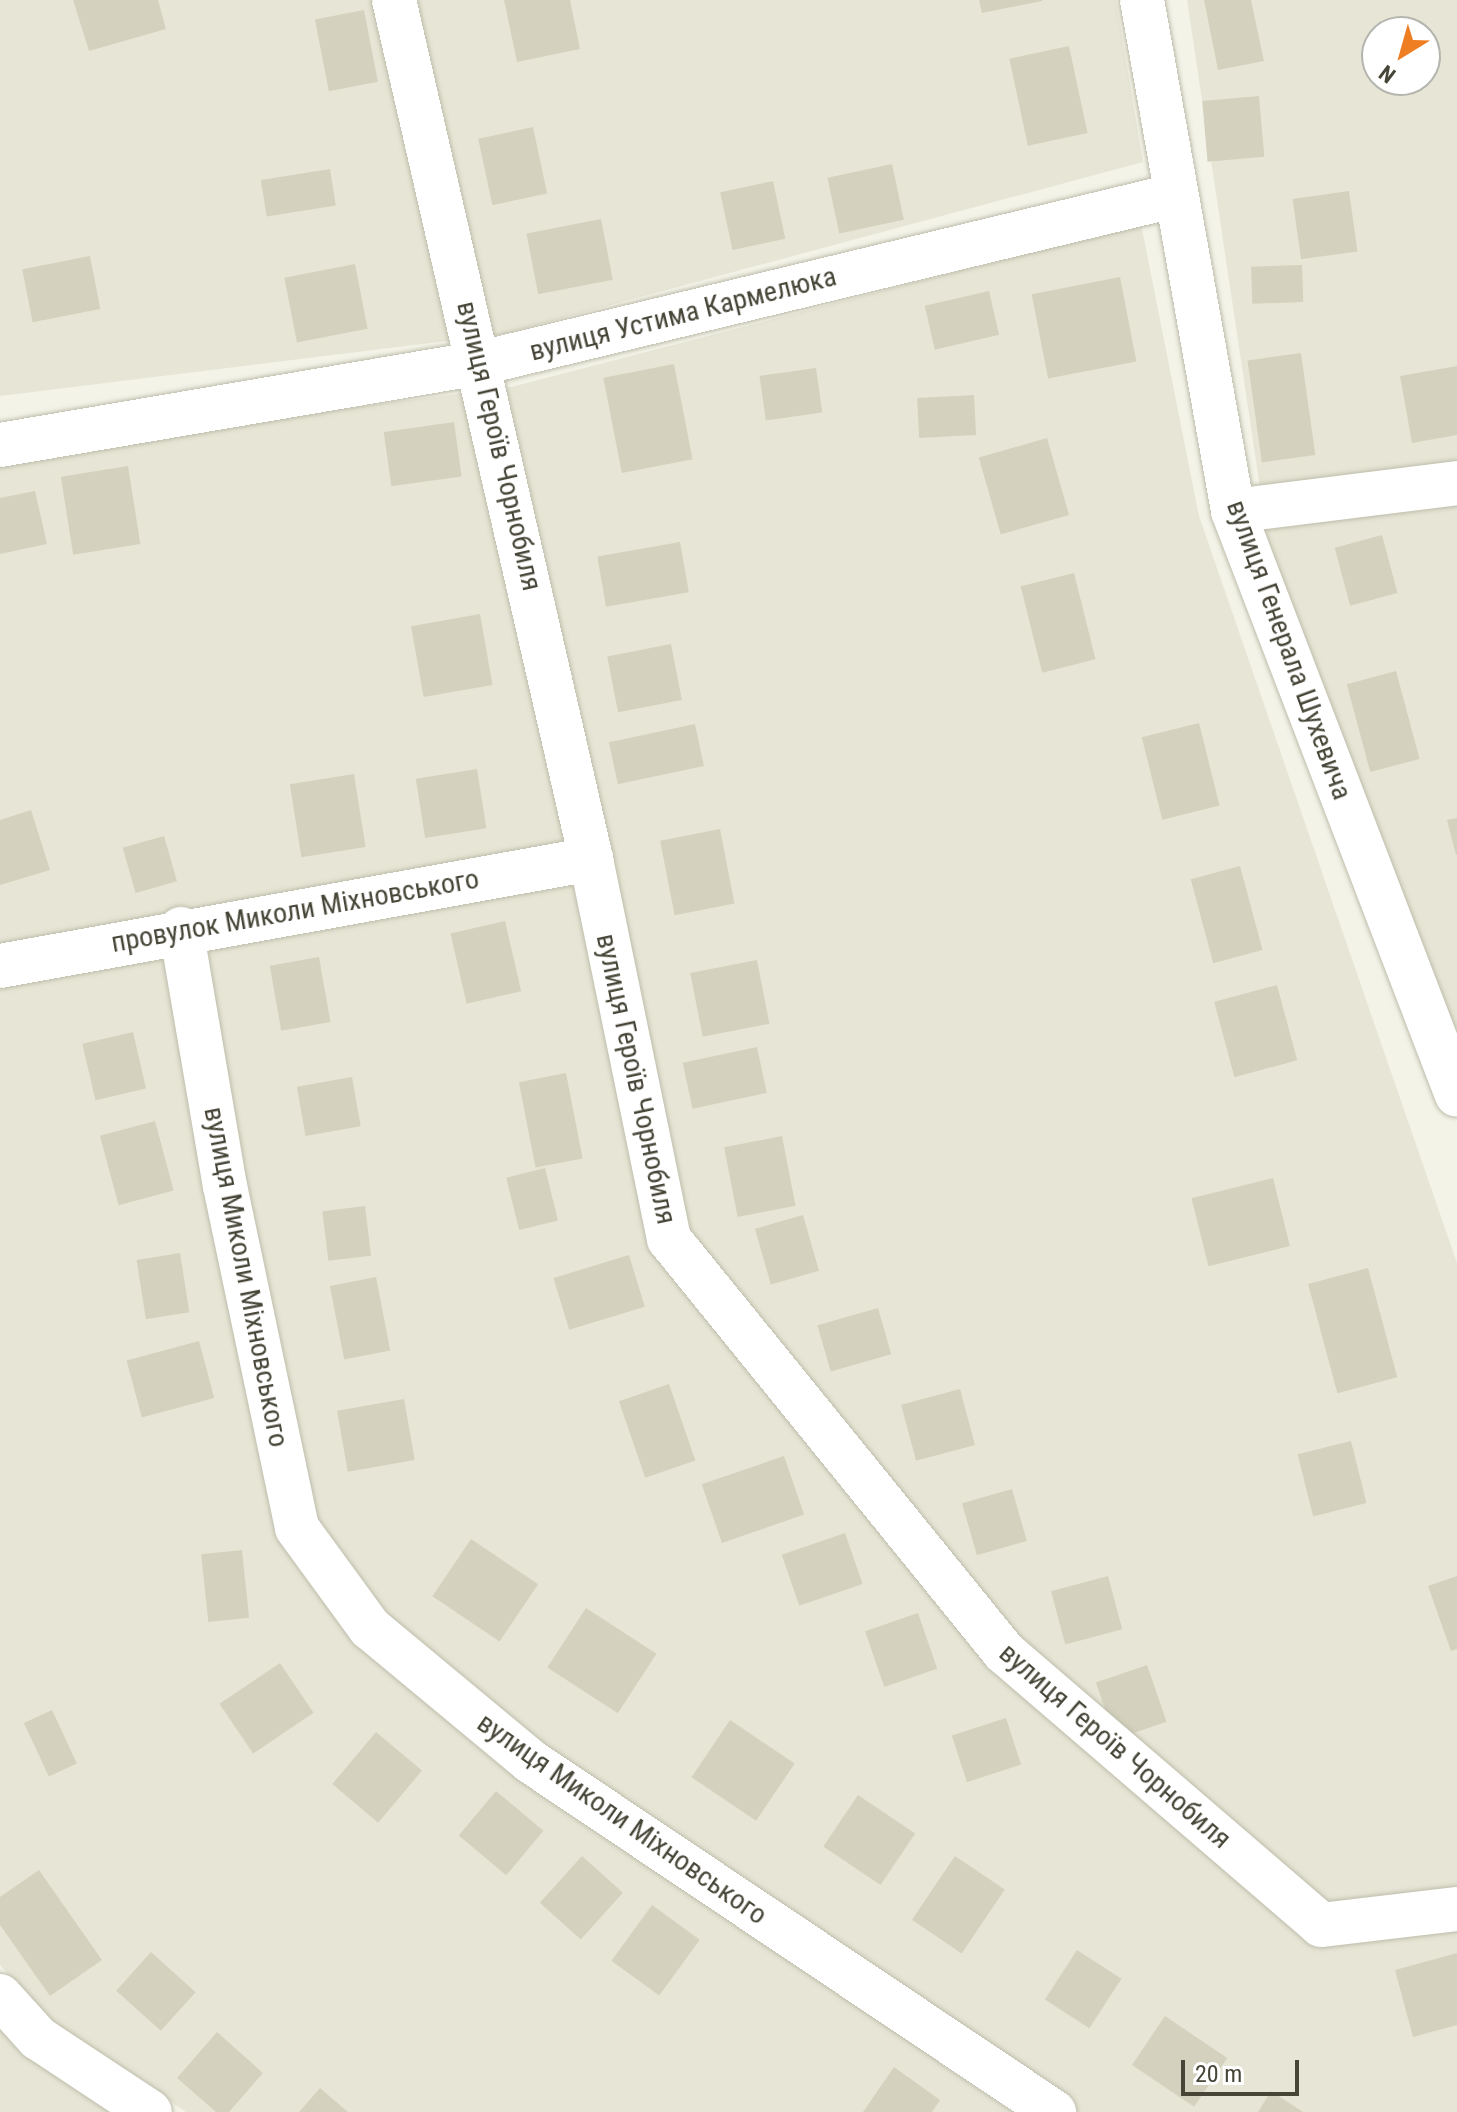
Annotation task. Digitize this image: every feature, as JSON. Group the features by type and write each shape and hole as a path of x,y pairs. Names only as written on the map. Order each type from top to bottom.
{"street":[{"name":"вулиця Героїв Чорнобиля","path":"394,0 481,363 591,859 669,1239 1004,1652 1321,1925 1457,1909"},
{"name":"вулиця Генерала Шухевича","path":"1142,0 1173,196 1233,511 1457,1095"},
{"name":"вулиця Устима Кармелюка","path":"0,445 481,363 1173,196"},
{"path":"1233,511 1457,483"},
{"name":"провулок Миколи Міхновського","path":"0,966 181,929 591,859"},
{"name":"вулиця Миколи Міхновського","path":"181,929 225,1186 297,1528 370,1628 530,1761 1054,2112"},
{"path":"0,1996 38,2038 105,2100 150,2112"}],"shaded area":[{"path":"0,0 1116,0 1143,162 503,334 0,396"},
{"path":"1187,0 1457,0 1457,1104 1268,541"},
{"path":"1141,224 1199,516 1457,1263 1457,2112 186,2112 47,2017 0,1965 0,452 511,387"},
{"path":"0,2012 124,2112 0,2112"}],"building":[{"path":"73,0 158,0 166,29 89,51"},
{"path":"504,0 570,0 580,49 517,62"},
{"path":"979,0 1042,0 1042,1 982,13"},
{"path":"1204,0 1251,0 1264,61 1218,70"},
{"path":"364,10 378,82 329,91 315,20"},
{"path":"1069,46 1088,133 1028,146 1009,59"},
{"path":"1259,96 1264,157 1208,162 1202,101"},
{"path":"533,127 547,194 492,205 478,139"},
{"path":"892,164 904,220 839,233 827,178"},
{"path":"330,169 336,206 267,216 261,180"},
{"path":"773,181 785,239 732,250 720,192"},
{"path":"1349,191 1357,251 1301,259 1293,199"},
{"path":"601,219 613,280 538,294 526,234"},
{"path":"90,256 100,309 33,322 22,269"},
{"path":"355,264 368,329 297,343 284,278"},
{"path":"1302,265 1303,302 1252,304 1251,267"},
{"path":"1120,277 1136,361 1048,379 1032,294"},
{"path":"989,291 999,335 935,350 925,306"},
{"path":"1301,353 1315,455 1262,463 1248,361"},
{"path":"674,364 693,459 622,473 603,378"},
{"path":"1457,366 1457,435 1412,443 1400,376"},
{"path":"816,368 822,413 766,420 760,376"},
{"path":"974,395 976,435 919,438 917,398"},
{"path":"454,422 462,476 391,486 384,432"},
{"path":"1047,438 1069,515 1001,534 979,458"},
{"path":"128,466 140,544 73,555 61,477"},
{"path":"35,491 47,544 0,554 0,498"},
{"path":"1382,535 1398,593 1350,606 1335,548"},
{"path":"680,542 689,592 606,607 597,557"},
{"path":"1074,573 1096,659 1042,673 1021,586"},
{"path":"480,614 493,685 424,697 411,626"},
{"path":"671,644 682,700 618,712 607,656"},
{"path":"1396,671 1420,759 1370,772 1347,684"},
{"path":"1199,723 1220,805 1162,820 1142,737"},
{"path":"695,724 704,766 618,784 609,742"},
{"path":"477,769 486,828 425,838 416,779"},
{"path":"354,774 366,847 301,857 290,784"},
{"path":"31,810 50,870 0,885 0,820"},
{"path":"1457,818 1457,855 1456,855 1447,820"},
{"path":"720,829 735,904 675,915 660,841"},
{"path":"164,836 177,881 136,893 123,848"},
{"path":"1240,866 1263,950 1213,963 1191,879"},
{"path":"505,921 521,991 467,1004 450,934"},
{"path":"319,957 330,1022 281,1031 270,966"},
{"path":"757,960 769,1024 703,1037 690,973"},
{"path":"1277,985 1297,1060 1234,1077 1214,1002"},
{"path":"133,1032 146,1089 95,1100 82,1044"},
{"path":"757,1047 767,1093 692,1109 683,1063"},
{"path":"566,1073 583,1158 535,1168 519,1082"},
{"path":"352,1077 361,1126 306,1136 297,1087"},
{"path":"155,1121 174,1191 119,1205 100,1136"},
{"path":"782,1136 796,1206 738,1217 724,1147"},
{"path":"545,1168 558,1220 519,1230 506,1178"},
{"path":"1273,1178 1290,1246 1208,1266 1191,1198"},
{"path":"365,1206 371,1256 328,1261 322,1211"},
{"path":"803,1215 819,1271 771,1285 755,1229"},
{"path":"180,1253 189,1312 146,1319 137,1260"},
{"path":"629,1255 645,1307 569,1330 553,1278"},
{"path":"1368,1268 1397,1377 1337,1393 1308,1284"},
{"path":"376,1277 390,1351 344,1360 330,1286"},
{"path":"878,1308 891,1354 831,1372 817,1325"},
{"path":"199,1341 214,1398 142,1417 127,1360"},
{"path":"669,1384 695,1461 645,1478 619,1401"},
{"path":"960,1389 975,1445 916,1461 901,1405"},
{"path":"404,1399 415,1460 348,1472 337,1411"},
{"path":"1351,1441 1366,1503 1313,1516 1298,1454"},
{"path":"784,1456 804,1515 722,1543 702,1484"},
{"path":"1012,1489 1027,1541 977,1555 962,1503"},
{"path":"845,1533 863,1584 799,1606 782,1555"},
{"path":"471,1539 538,1584 500,1641 432,1596"},
{"path":"242,1550 249,1618 208,1622 201,1554"},
{"path":"1108,1576 1122,1629 1065,1644 1051,1591"},
{"path":"1457,1576 1457,1649 1451,1651 1428,1586"},
{"path":"586,1608 656,1654 618,1713 547,1668"},
{"path":"918,1613 937,1669 884,1687 865,1631"},
{"path":"280,1663 314,1713 253,1754 219,1704"},
{"path":"1147,1665 1167,1722 1115,1739 1096,1683"},
{"path":"52,1710 77,1763 49,1777 24,1723"},
{"path":"1006,1718 1021,1765 967,1782 952,1736"},
{"path":"730,1720 795,1764 756,1821 691,1777"},
{"path":"376,1732 422,1771 378,1823 332,1784"},
{"path":"496,1791 543,1831 506,1875 459,1835"},
{"path":"858,1795 915,1834 881,1885 823,1846"},
{"path":"582,1856 623,1893 581,1940 540,1903"},
{"path":"955,1856 1005,1890 962,1953 912,1920"},
{"path":"39,1870 102,1960 50,1996 0,1925 0,1897"},
{"path":"652,1905 700,1940 659,1996 611,1961"},
{"path":"1077,1950 1121,1979 1089,2028 1045,1999"},
{"path":"151,1952 196,1992 161,2031 116,1991"},
{"path":"1457,1953 1457,2025 1413,2037 1395,1970"},
{"path":"1165,2016 1227,2058 1194,2107 1132,2065"},
{"path":"217,2032 263,2073 229,2112 216,2112 177,2078"},
{"path":"894,2067 940,2100 932,2112 863,2112"},
{"path":"320,2088 348,2112 299,2112"},
{"path":"1271,2091 1303,2112 1258,2112"}]}
